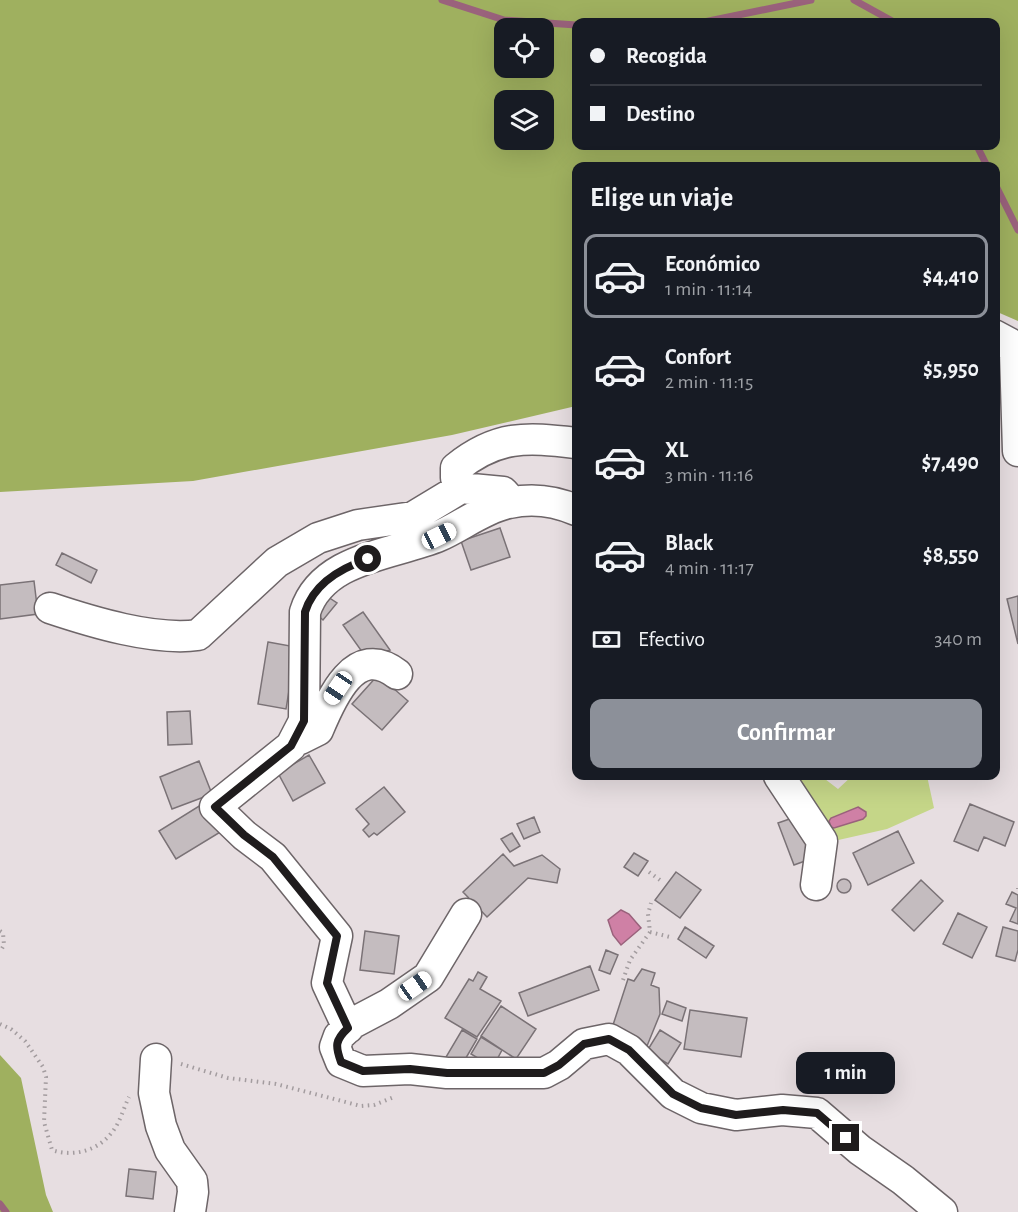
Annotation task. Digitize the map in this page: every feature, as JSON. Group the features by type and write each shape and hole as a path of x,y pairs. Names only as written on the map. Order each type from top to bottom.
{"street":[{"path":"1000,338 1009,343 1015,353 1018,451"},
{"path":"461,488 456,478 456,468 469,458 496,444 532,437 572,442"},
{"path":"50,608 94,623 180,638 198,636 277,562 318,538 358,525 412,517 461,488 503,492 512,502"},
{"path":"295,741 304,721 305,612 309,599 327,580 354,564 439,536 506,503 543,501 572,509"},
{"path":"348,1028 327,983 337,936 273,857 244,835 215,807 295,741 318,730 331,699 346,677 359,667 374,664 388,667 397,674"},
{"path":"782,780 822,842 816,885"},
{"path":"465,914 428,977 339,1036 335,1047 341,1062 363,1071 410,1069 447,1073 544,1073 559,1065 584,1044 609,1039 629,1050 673,1094 701,1108 736,1115 783,1110 817,1113 860,1150 903,1180 942,1212"},
{"path":"156,1059 154,1093 161,1126 170,1150 192,1181 190,1212"}],"path":[{"path":"649,872 660,880"},
{"path":"623,980 630,960 650,932 648,914 651,903"},
{"path":"0,931 3,933 4,945 0,952"},
{"path":"650,932 670,937"},
{"path":"0,1024 11,1029 25,1041 43,1067 46,1077 44,1122 52,1150 64,1154 82,1152 104,1142 117,1126 132,1092"},
{"path":"156,1059 169,1060 228,1078 276,1084 323,1094 361,1106 374,1105 405,1093"}],"green space":[{"path":"0,0 1018,0 1018,321 1000,313 1000,162 572,162 572,407 452,435 193,481 0,492"},
{"path":"791,780 826,780 838,789 848,780 928,780 934,808 887,829 834,841"},
{"path":"0,1055 21,1078 46,1195 53,1212 0,1212"}],"shaded area":[{"path":"858,807 866,812 863,819 831,827 829,821 831,818"},
{"path":"621,910 629,914 641,928 621,945 613,935 608,920"}],"building":[{"path":"500,528 510,557 471,570 461,541"},
{"path":"62,553 97,570 91,583 56,565"},
{"path":"34,581 38,614 0,619 0,585"},
{"path":"1018,596 1018,644 1007,599"},
{"path":"328,597 337,603 323,620 315,613"},
{"path":"363,612 390,650 365,656 343,625"},
{"path":"268,642 296,647 286,709 258,704"},
{"path":"378,675 408,701 382,730 352,704"},
{"path":"190,711 192,744 168,745 167,712"},
{"path":"309,755 325,783 293,801 278,773"},
{"path":"199,761 212,794 172,809 160,777"},
{"path":"384,787 405,812 377,835 374,833 369,837 363,830 369,824 356,809"},
{"path":"204,803 222,831 176,859 159,831"},
{"path":"970,804 1014,822 1005,846 984,837 978,851 954,841"},
{"path":"801,815 816,857 794,865 778,823"},
{"path":"534,817 540,832 524,839 517,824"},
{"path":"898,831 914,863 868,885 853,853"},
{"path":"512,833 520,846 510,852 501,839"},
{"path":"634,853 648,861 638,876 624,867"},
{"path":"503,854 514,866 542,855 560,869 557,883 528,878 487,917 463,892"},
{"path":"676,872 701,890 680,918 655,900"},
{"path":"841,879 847,879 851,886 847,893 841,893 837,889 837,883"},
{"path":"921,880 943,901 914,931 892,910"},
{"path":"1012,892 1018,895 1018,924 1010,921 1016,908 1006,904"},
{"path":"958,913 987,927 972,958 943,944"},
{"path":"685,927 714,946 706,958 678,939"},
{"path":"1003,927 1018,931 1018,950 1015,961 996,956"},
{"path":"365,931 399,936 394,974 360,970"},
{"path":"606,950 618,955 610,974 599,970"},
{"path":"590,966 599,990 528,1016 519,993"},
{"path":"642,969 655,973 651,985 659,988 660,1014 647,1046 613,1025 628,979 634,981"},
{"path":"478,972 487,977 480,989 501,1001 477,1037 445,1018 469,979 473,981"},
{"path":"667,1001 686,1008 682,1021 662,1014"},
{"path":"501,1006 536,1029 516,1059 481,1036"},
{"path":"690,1010 747,1018 741,1057 684,1049"},
{"path":"462,1030 477,1039 463,1063 446,1057"},
{"path":"660,1030 681,1043 668,1064 647,1051"},
{"path":"481,1037 502,1050 493,1067 471,1054"},
{"path":"129,1169 156,1172 153,1199 126,1196"}],"waterway":[{"path":"442,0 504,20 572,25"},
{"path":"723,18 811,0"},
{"path":"854,0 887,18"},
{"path":"979,150 985,162"},
{"path":"1000,194 1018,230"},
{"path":"0,1204 6,1212"}],"route":[{"path":"368,559 344,569 327,580 309,599 305,612 304,721 299,735 291,746 215,807 244,835 273,857 337,936 327,983 348,1028 339,1036 335,1047 341,1062 363,1071 410,1069 447,1073 544,1073 559,1065 584,1044 609,1039 629,1050 673,1094 701,1108 736,1115 783,1110 817,1113 846,1138"}]}
